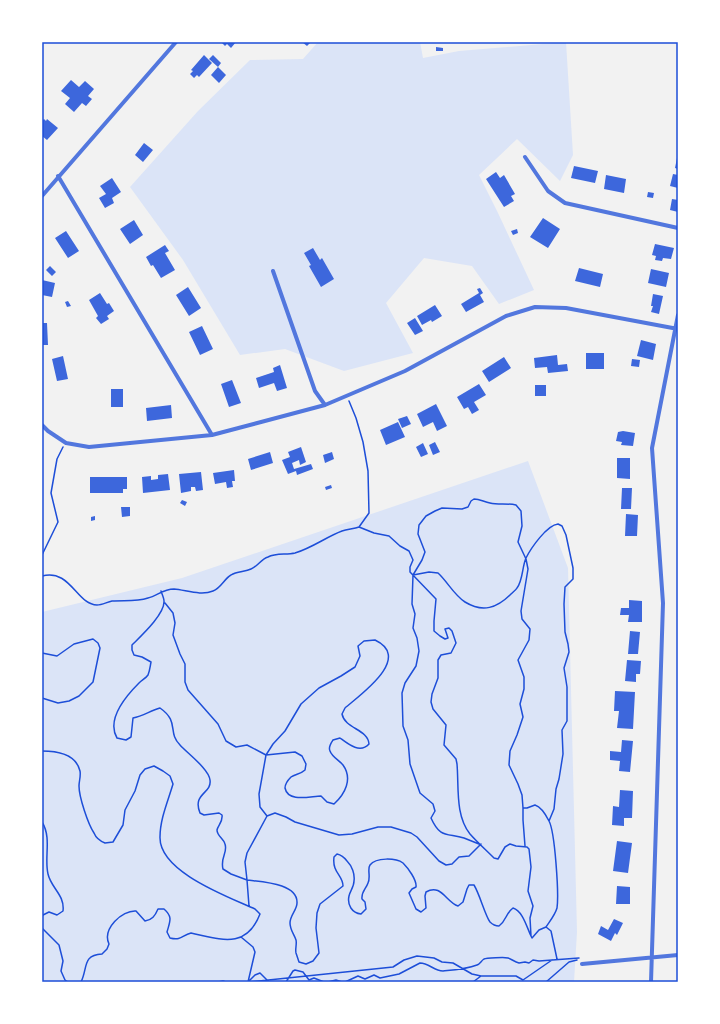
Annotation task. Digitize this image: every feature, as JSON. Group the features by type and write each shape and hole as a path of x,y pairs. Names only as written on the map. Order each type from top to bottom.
{"street":[{"path":"42,196 176,42"},
{"path":"525,157 548,191 565,203 678,228"},
{"path":"58,176 212,435"},
{"path":"273,272 315,391 324,405"},
{"path":"42,425 66,442 89,446 212,435 324,405 405,371 506,316 538,307 566,308 677,329"},
{"path":"651,982 663,603 652,448 677,329 678,314"},
{"path":"582,964 678,955"}],"path":[{"path":"42,576 49,574 61,578 91,605 100,605 112,601 140,600 150,598 161,591 172,589 194,593 212,592 222,585 230,575 252,569 261,560 269,556 295,553 343,530 359,527 369,513 368,471 363,442 356,418 346,396"},
{"path":"42,555 58,522 51,493 57,460 66,442"},
{"path":"481,844 464,838 445,835 436,828 431,818 435,810 433,804 420,793 410,764 408,740 403,726 402,693 405,684 416,666 419,651 417,638 413,628 414,614 412,604 413,575 425,552 418,534 419,525 426,516 442,508 462,509 468,507 474,499 480,499 488,503 507,503 516,505 521,511 522,526 518,542 526,559 528,569 521,610 522,619 530,630 529,640 518,660 524,677 524,689 520,704 523,718 510,751 509,766 522,795 522,820 526,846 529,849 531,867 528,891 533,906 530,918 530,936"},
{"path":"413,575 429,572 438,573 466,603 482,608 491,608 504,601 518,587 526,559 546,531 553,524 562,526 574,568 572,579 565,587 564,604 565,632 569,652 564,668 567,687 567,721 562,730 563,754 556,789 554,809 549,821"},
{"path":"359,527 374,533 389,536 400,546 409,551 413,560 410,567 410,572 436,599 434,631 445,639 448,638 445,629 448,628 452,632 456,643 451,653 441,655 438,660 438,678 432,694 431,702 433,709 446,725 444,745 456,759 458,802 463,822 470,833 494,858 498,859 505,847 510,844 516,846 526,846"},
{"path":"161,591 164,602 172,613 175,623 173,635 180,654 186,664 185,682 188,690 218,724 226,741 236,747 247,745 266,755 296,752 302,756 306,764 305,770 290,778 285,785 286,790 292,796 297,798 321,796 327,802 334,804 341,798 347,785 348,773 330,751 330,746 333,740 340,738 350,746 357,748 362,749 369,744 369,739 347,724 342,714 345,708 376,682 382,674 387,664 386,649 380,642 374,640 364,641 358,646 360,656 355,667 319,688 302,704 285,731 273,744 266,755 259,794 260,807 267,816"},
{"path":"164,602 161,611 151,626 132,645 134,655 142,657 150,662 150,669 147,676 121,704 115,718 113,731 116,738 126,740 131,737 133,718 143,716 150,711 160,708 168,714 172,722 175,738 179,745 191,755 207,774 210,780 209,786 199,798 197,806 200,813 204,815 219,813 222,815 222,819 217,830 225,843 226,850 221,862 223,869 231,874 247,880 282,885 292,892 297,900 298,905 293,911 290,921 290,931 296,941 296,953 299,962 306,964 313,961 319,953 316,928 317,913 320,904 343,886 343,882 334,870 334,858 337,854 342,855 351,865 354,882 349,897 349,904 351,909 357,914 361,914 366,909 365,902 361,895 369,882 369,866 379,860 390,859 402,863 410,873 416,884 416,887 412,889 410,893 416,909 421,912 426,908 425,896 426,892 430,890 436,889 442,892 458,906 463,902 469,886 474,886 479,894 489,922 493,925 499,926 504,922 509,911 513,908 517,909 523,918 530,936"},
{"path":"42,653 57,656 74,644 94,639 100,648 93,682 79,696 68,701 58,702 42,698"},
{"path":"42,751 57,751 66,754 80,769 79,787 86,816 98,840 105,844 113,842 123,825 125,810 135,791 140,775 145,769 154,766 163,770 170,776 173,784 163,815 160,838 161,847 166,856 174,866 208,888 249,906 260,914 257,922 246,934 233,940 222,940 191,933 182,938 176,939 170,938 167,932 171,919 169,913 164,909 158,909 155,916 145,921 136,911 131,911 122,916 108,931 107,938 109,944 107,949 102,954 94,954 89,958 81,982"},
{"path":"523,808 537,805 549,821 554,846 558,882 557,908 546,927 539,930 532,938 530,936"},
{"path":"249,906 245,862 247,853 267,816 276,813 295,822 339,835 391,827 411,833 417,837 439,861 446,865 452,864 459,857 469,856 481,844"},
{"path":"42,822 45,827 48,845 46,863 48,876 64,903 63,911 57,915 50,912 42,917"},
{"path":"546,927 551,931 557,960"},
{"path":"42,928 59,945 63,961 61,971 65,980 68,982"},
{"path":"241,937 253,947 255,952 249,982"},
{"path":"249,982 393,967 404,960 417,956 434,958 442,962 453,963 472,974 481,976 516,976 524,980 552,960"},
{"path":"328,982 336,980 343,982 358,976 365,979 374,975 380,978 399,974 420,962 440,971 478,965 483,960 489,958 510,958 519,963 529,963 533,960 581,958 569,962 546,982"},
{"path":"286,982 292,971 301,970 309,980 314,978 324,982"},
{"path":"249,982 255,975 260,973 269,981"},
{"path":"473,982 481,976"},
{"path":"218,982 226,982"}],"shaded area":[{"path":"318,42 420,42 423,58 459,51 566,42 573,155 560,181 517,139 479,175 534,290 499,304 472,266 424,258 386,303 413,353 344,371 285,349 240,355 183,260 130,187 198,111 250,60 303,59"},
{"path":"528,461 568,568 577,932 574,982 42,982 42,612 182,578"}],"building":[{"path":"221,42 236,42 231,48 227,44 225,46"},
{"path":"302,42 311,42 307,46"},
{"path":"436,47 443,48 443,51 436,51"},
{"path":"204,55 212,63 199,77 197,75 194,78 190,74 193,71 191,70"},
{"path":"213,55 221,63 218,67 209,59"},
{"path":"218,67 226,75 219,83 211,75"},
{"path":"71,80 79,87 85,81 94,89 88,96 92,99 86,106 82,103 74,112 65,104 70,98 61,91"},
{"path":"44,119 46,121 47,119 58,128 47,140 42,136 42,121"},
{"path":"144,143 153,150 143,162 135,155"},
{"path":"678,158 678,169 675,168"},
{"path":"574,166 598,171 595,183 571,178"},
{"path":"496,172 500,178 504,175 515,194 511,196 514,201 504,207 486,179"},
{"path":"673,174 678,175 678,188 670,186"},
{"path":"606,175 626,179 624,193 604,189"},
{"path":"112,178 121,192 112,198 114,203 105,208 99,198 106,194 100,186"},
{"path":"648,192 654,193 653,198 647,197"},
{"path":"672,199 678,200 678,212 670,210"},
{"path":"543,218 560,229 548,248 530,237"},
{"path":"134,220 143,235 130,244 120,229"},
{"path":"517,229 518,233 513,235 511,231"},
{"path":"66,231 79,251 68,258 55,238"},
{"path":"655,244 674,248 671,259 663,258 662,261 655,260 656,256 652,255"},
{"path":"165,245 169,251 165,253 175,270 161,278 146,257"},
{"path":"313,248 320,260 322,258 334,279 321,287 309,266 311,265 304,253"},
{"path":"50,266 56,272 52,276 46,270"},
{"path":"579,268 603,274 600,287 575,281"},
{"path":"651,269 669,273 666,287 648,283"},
{"path":"42,280 55,283 52,297 42,295"},
{"path":"188,287 201,308 189,316 176,295"},
{"path":"480,288 483,293 480,295 484,302 466,312 461,304 479,293 477,289"},
{"path":"100,293 107,304 109,303 114,311 107,316 109,319 101,324 96,318 98,316 89,300"},
{"path":"653,294 663,296 659,314 651,312 653,306 651,306"},
{"path":"68,301 71,306 67,307 65,302"},
{"path":"435,305 442,316 432,322 431,320 422,325 417,316"},
{"path":"415,318 423,331 415,335 407,323"},
{"path":"42,323 47,323 48,345 42,345"},
{"path":"202,326 213,349 200,355 189,332"},
{"path":"641,340 656,344 653,360 637,356"},
{"path":"586,353 604,353 604,369 586,369"},
{"path":"557,355 558,365 567,364 568,371 548,373 547,367 535,368 534,358"},
{"path":"63,356 68,379 57,381 52,359"},
{"path":"504,357 511,368 489,382 482,371"},
{"path":"632,359 640,360 639,367 631,366"},
{"path":"280,365 287,388 277,391 274,383 259,388 256,378 274,372 273,368"},
{"path":"232,380 241,403 229,407 221,384"},
{"path":"479,384 486,395 474,402 479,410 472,414 468,407 464,409 457,397"},
{"path":"535,385 546,385 546,396 535,396"},
{"path":"111,389 123,389 123,407 111,407"},
{"path":"436,404 447,426 437,431 433,422 423,427 417,414"},
{"path":"171,405 172,418 147,421 146,408"},
{"path":"407,416 411,424 402,428 398,419"},
{"path":"398,422 405,437 386,445 380,430"},
{"path":"623,431 635,433 633,446 621,445 622,442 616,441 618,432"},
{"path":"435,442 440,452 433,455 429,445"},
{"path":"423,443 428,454 421,457 416,447"},
{"path":"301,447 306,462 300,465 299,460 292,463 294,469 311,464 313,469 297,475 296,471 288,474 282,460 290,457 288,452"},
{"path":"270,452 273,463 251,470 248,459"},
{"path":"332,452 334,459 325,463 323,455"},
{"path":"617,458 630,458 630,479 617,478"},
{"path":"234,470 235,481 232,481 233,487 227,488 226,482 215,484 213,473"},
{"path":"201,472 203,490 196,491 195,487 191,487 191,491 181,493 179,474"},
{"path":"168,474 170,490 143,493 142,477 151,476 151,480 158,479 158,475"},
{"path":"90,477 127,477 127,489 123,489 123,493 90,493"},
{"path":"331,485 332,488 326,490 325,487"},
{"path":"622,488 632,488 631,509 621,509"},
{"path":"182,500 187,502 185,506 180,503"},
{"path":"121,507 130,507 130,516 122,517"},
{"path":"626,514 638,515 637,536 625,536"},
{"path":"95,516 95,520 91,521 91,517"},
{"path":"629,600 642,601 642,622 628,622 629,615 620,615 621,608 629,608"},
{"path":"630,631 640,632 638,654 628,654"},
{"path":"627,660 641,661 640,674 636,674 636,682 625,681"},
{"path":"615,691 635,692 633,729 617,728 619,711 614,711"},
{"path":"622,740 633,741 630,772 619,771 620,761 610,760 610,751 621,752"},
{"path":"620,790 633,791 632,818 624,818 624,826 612,825 613,806 619,807"},
{"path":"617,841 632,843 628,873 613,871"},
{"path":"617,886 630,887 630,904 616,904"},
{"path":"614,919 623,923 617,935 615,933 611,941 598,934 601,926 608,930"}]}
